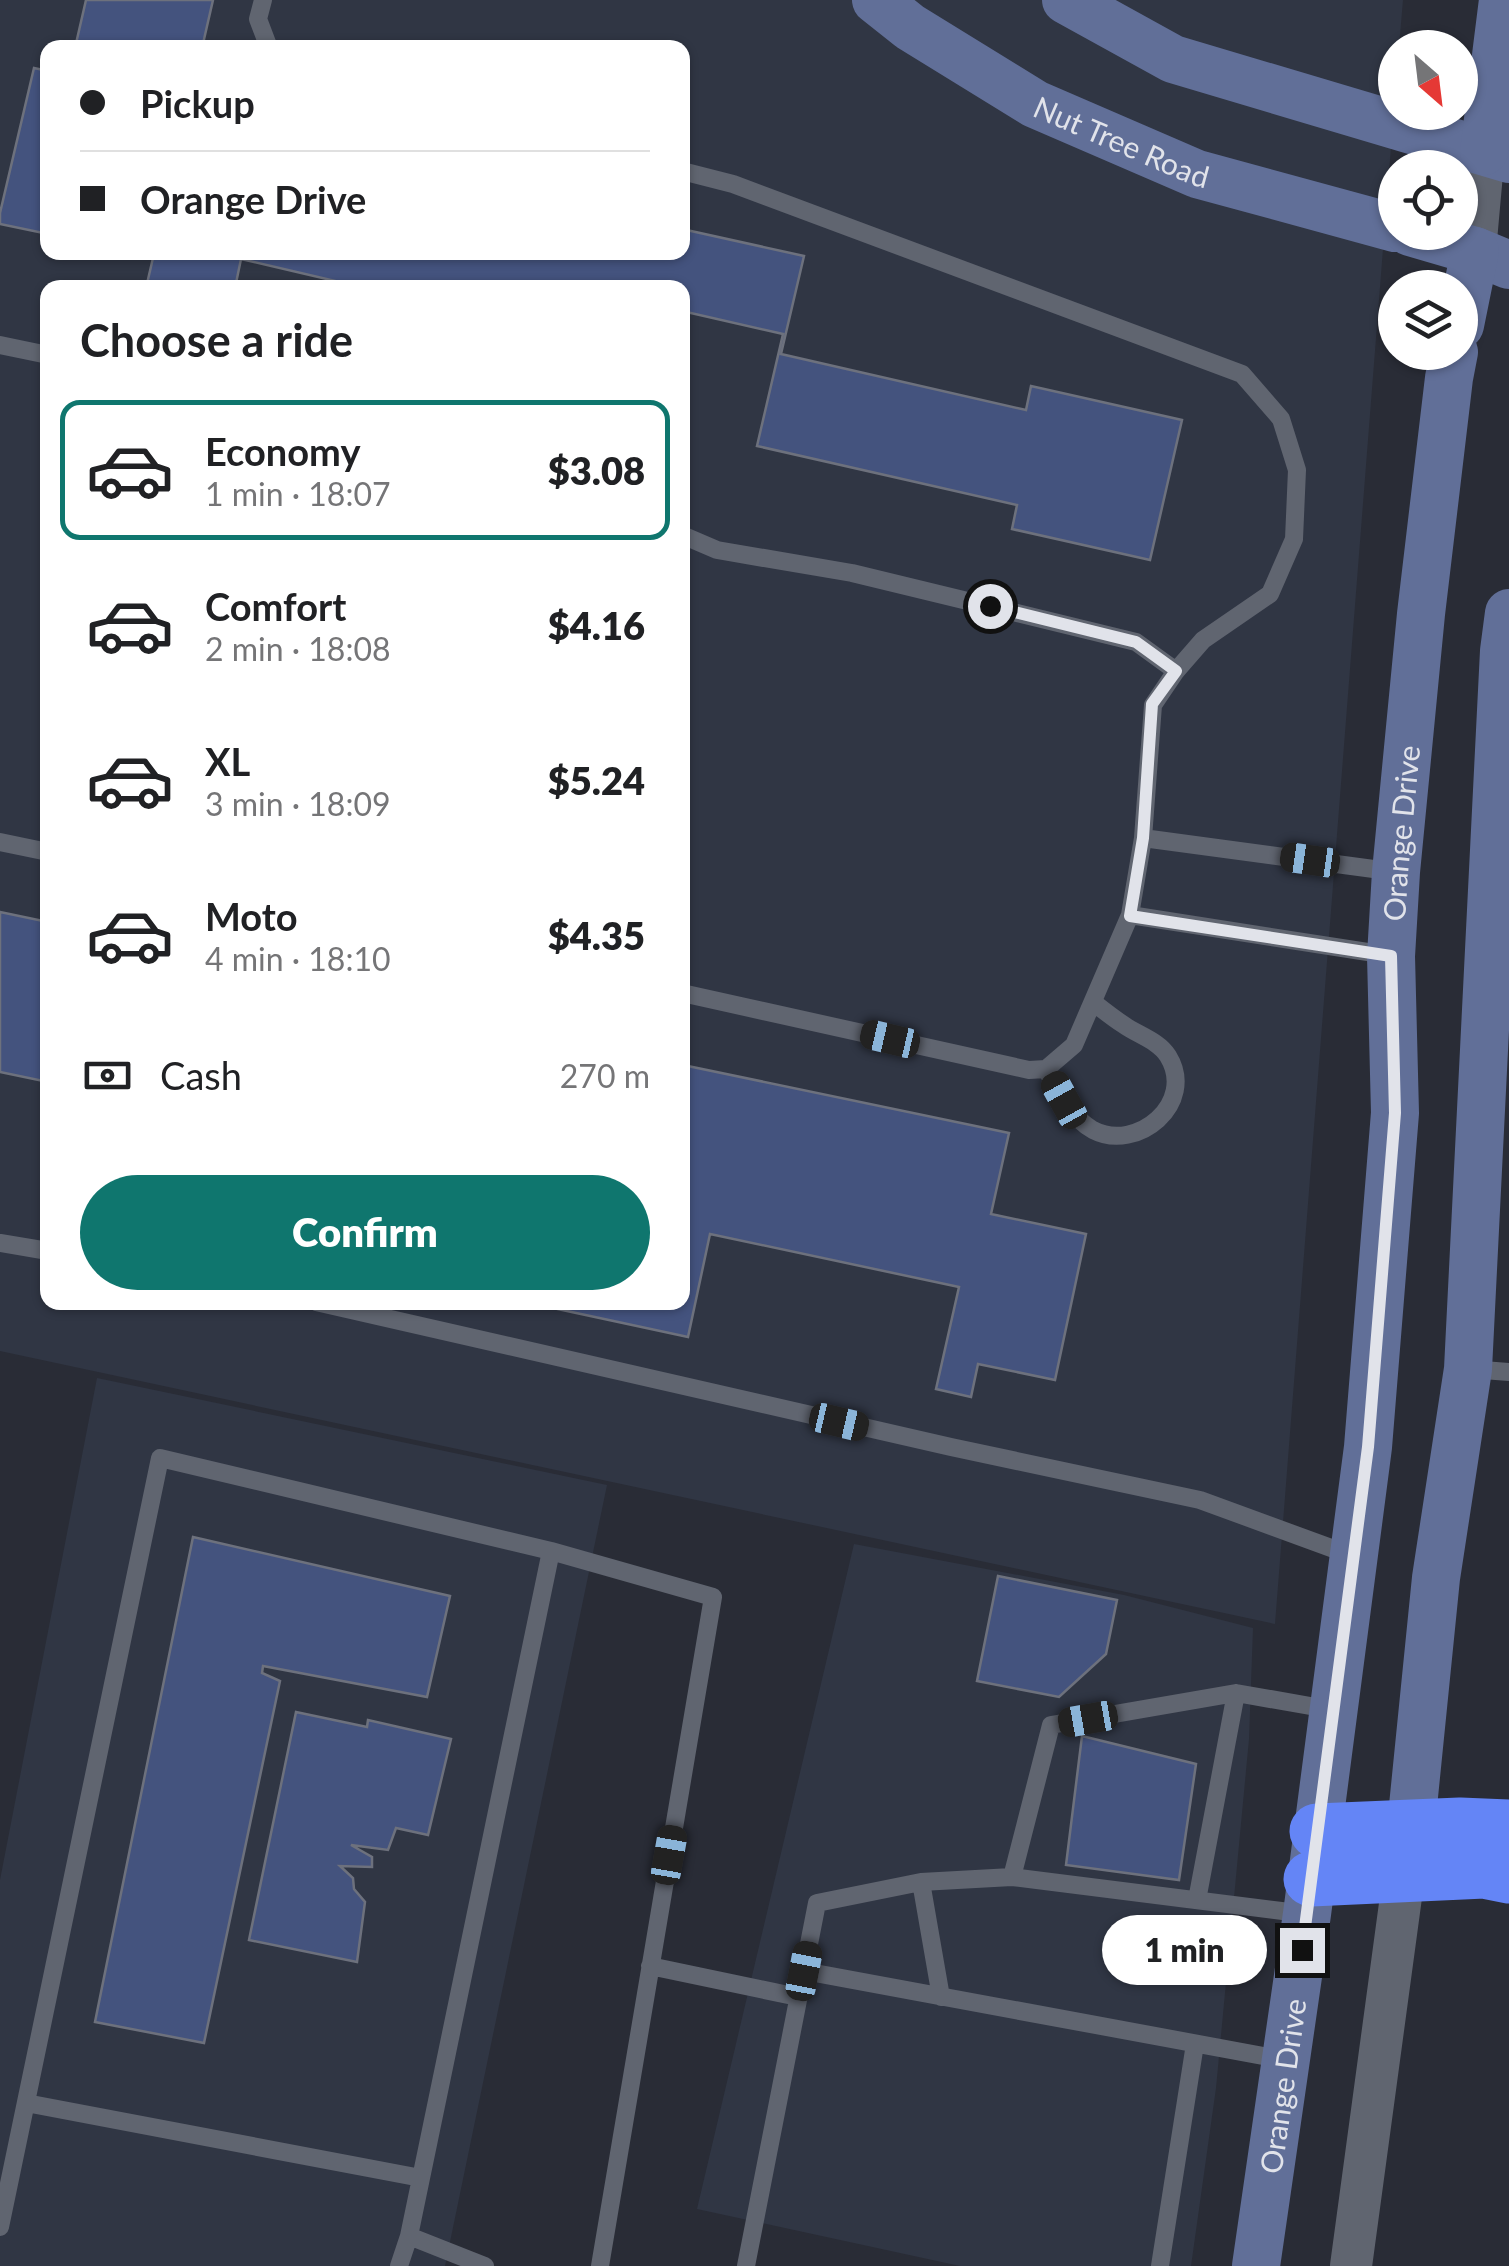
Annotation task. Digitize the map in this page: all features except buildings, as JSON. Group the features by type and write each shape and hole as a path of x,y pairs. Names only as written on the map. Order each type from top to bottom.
{"highway":[{"path":"1312,1875 1407,1851 1460,1825 1509,1827"},
{"path":"1407,1851 1509,1876"}],"main road":[{"name":"Nut Tree Road","path":"876,0 910,27 1035,104 1197,174 1378,223"},
{"path":"1066,0 1173,58 1496,155 1503,0"},
{"path":"1467,250 1492,258 1478,287"},
{"name":"Orange Drive","path":"1256,2266 1368,1447 1395,1113 1391,956 1396,872 1421,614 1451,370"},
{"path":"1407,1851 1436,1578 1489,1371 1504,651 1509,613"}],"street":[{"path":"1492,258 1496,155"},
{"path":"1351,2266 1407,1851"}],"lane":[{"path":"263,0 258,19 266,40"},
{"path":"690,173 733,184 1242,374 1281,419 1297,470 1294,538 1270,594 1203,640 1152,704 1143,838 1130,916 1074,1045 1046,1069 1029,1070 690,995"},
{"path":"0,345 40,353"},
{"path":"690,539 716,550 852,573 1136,642 1176,671"},
{"path":"1143,838 1396,872"},
{"path":"0,842 40,850"},
{"path":"1130,916 1391,956"},
{"path":"1046,1069 1078,1119 1110,1135 1125,1136 1160,1119 1172,1102 1176,1078 1168,1057 1159,1046 1093,1002"},
{"path":"0,1243 40,1250"},
{"path":"351,1310 1200,1500 1354,1556"},
{"path":"0,2227 160,1458 551,1551 713,1597 600,2266"},
{"path":"399,2266 422,2178 551,1551"},
{"path":"1197,1900 1236,1692"},
{"path":"1012,1877 1051,1726 1236,1692 1334,1710"},
{"path":"746,2266 817,1903 921,1882 1012,1877 1197,1900 1312,1875"},
{"path":"921,1882 941,1997"},
{"path":"650,1966 798,1998"},
{"path":"804,1971 1286,2060"},
{"path":"1160,2266 1195,2044"},
{"path":"26,2103 422,2178"},
{"path":"409,2236 484,2266"}],"shaded area":[{"path":"0,0 1403,0 1400,30 1378,30 1378,130 1392,130 1391,150 1378,150 1378,250 1383,250 1381,270 1378,270 1378,312 1275,1624 0,1351"},
{"path":"97,1378 607,1485 445,2266 0,2266 0,1880"},
{"path":"854,1544 1124,1595 1253,1628 1249,1739 1216,2088 1191,2266 960,2266 697,2209"}],"route":[{"path":"990,606 1136,642 1176,671 1152,704 1143,838 1130,916 1391,956 1395,1113 1368,1447 1302,1950"}]}
